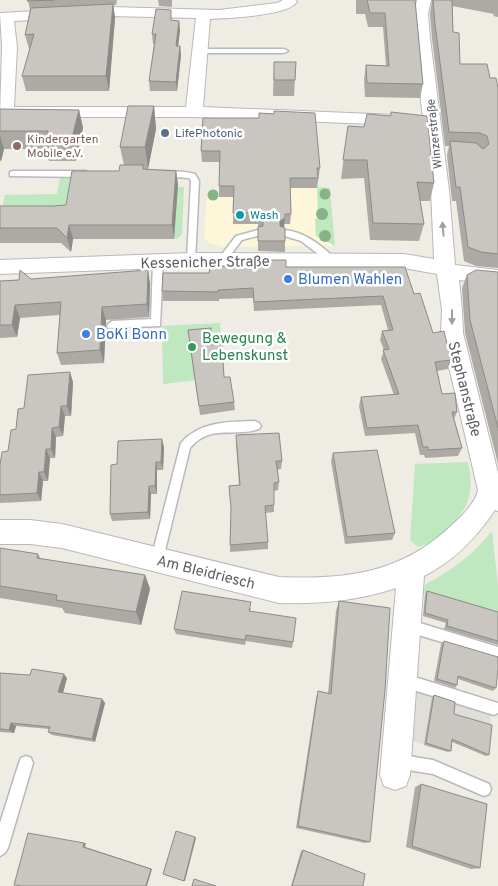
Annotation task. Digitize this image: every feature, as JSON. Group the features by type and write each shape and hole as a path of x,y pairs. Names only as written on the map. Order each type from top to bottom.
{"street":[{"path":"2,18 10,0"},
{"name":"Winzerstraße","path":"424,0 421,14 422,38 431,122 439,150 445,269"},
{"path":"2,18 20,15 123,11 167,11 200,14 280,7 290,2"},
{"path":"194,112 203,18 200,14"},
{"path":"2,18 9,24 9,55 2,111 194,112 431,122"},
{"name":"Kessenicher Straße","path":"0,267 192,260 417,262 463,274 498,277"},
{"name":"Stephanstraße","path":"445,269 449,282 452,332 493,499"},
{"name":"Am Bleidriesch","path":"0,532 30,532 62,536 279,590 305,592 365,586 411,571 459,537 493,499"},
{"path":"396,768 411,571"}],"lane":[{"path":"200,50 284,50"},
{"path":"13,174 99,174"},
{"path":"156,174 184,174 192,176 195,181 192,260"},
{"path":"222,260 240,238 258,233"},
{"path":"284,233 293,233 305,238 333,261"},
{"path":"112,325 156,323 158,262"},
{"path":"157,559 184,446 193,436 206,430 254,426"},
{"path":"407,625 496,653"},
{"path":"402,680 494,708"},
{"path":"0,848 26,763"},
{"path":"396,768 433,767 484,789"}],"shaded area":[{"path":"235,188 330,188 335,246 224,247 208,243 204,237 207,197 235,197"},
{"path":"411,690 491,715 486,756 462,746 462,743 450,740 448,752 403,738"}],"green space":[{"path":"60,178 77,179 90,219 0,218 5,195 57,194"},
{"path":"178,187 184,187 182,234 177,239 174,239"},
{"path":"317,187 330,188 335,246 316,236 315,219 318,218"},
{"name":"Bewegung & Lebenskunst","path":"220,323 224,377 163,384 162,326"},
{"path":"468,462 471,483 468,501 464,509 453,524 442,534 429,543 418,547 410,540 415,464"},
{"path":"492,531 498,586 498,616 422,593 426,584 462,561"}],"building":[{"path":"367,0 415,0 423,84 367,83 366,65 389,66 385,13 370,13"},
{"path":"433,0 452,0 453,32 459,33 460,64 487,64 490,78 496,78 498,88 498,254 481,252 468,247 460,187 456,187 450,141 476,143 483,149 489,144 487,136 480,133 449,132"},
{"path":"113,4 106,76 22,76 34,34 25,35 31,8"},
{"path":"156,9 171,10 171,20 179,21 176,46 180,46 176,82 149,81 156,34 152,34"},
{"path":"274,62 296,62 295,80 274,80"},
{"path":"128,106 154,106 145,147 120,147"},
{"path":"0,109 79,110 71,142 44,142 48,131 0,131"},
{"path":"274,111 315,113 320,168 317,168 318,178 290,178 291,214 285,214 285,218 280,221 280,226 285,228 285,241 258,241 258,227 263,226 263,221 258,218 258,213 233,213 234,186 219,186 220,151 201,151 203,118 259,118 259,113 274,114"},
{"path":"391,112 427,116 434,183 417,182 424,224 373,223 367,160 343,160 348,126 364,127 367,114 391,116"},
{"path":"120,165 143,165 143,169 176,171 172,225 69,225 67,238 57,228 0,228 0,206 66,205 72,171 119,171"},
{"path":"258,260 286,260 286,267 405,267 414,294 420,293 433,333 444,331 451,360 435,362 442,394 455,393 457,412 452,412 462,448 428,450 428,447 423,447 418,425 367,428 361,397 399,394 383,350 389,349 382,331 393,330 383,296 254,302 253,288 218,290 218,292 162,291 163,273 209,273 210,268 217,268 217,266 258,266"},
{"path":"20,270 31,279 148,270 147,304 102,307 100,350 57,353 61,302 15,305 12,325 0,325 0,281 19,280"},
{"path":"476,270 498,272 498,428 470,320 467,275"},
{"path":"211,328 212,345 222,344 224,377 230,377 234,402 199,406 188,330"},
{"path":"70,372 67,406 61,406 59,427 52,428 51,449 46,449 44,472 39,472 37,493 0,495 2,452 8,451 11,430 16,429 18,409 24,408 28,375"},
{"path":"279,433 282,461 276,461 279,482 274,483 274,505 265,506 268,542 230,545 231,508 229,486 240,485 236,435"},
{"path":"162,439 161,462 156,462 155,486 149,486 148,512 110,514 111,465 117,464 118,441"},
{"path":"377,450 395,533 347,537 333,453"},
{"path":"0,548 38,554 37,558 145,575 136,612 56,600 57,595 0,586"},
{"path":"182,591 251,602 249,611 296,618 293,642 246,635 245,640 174,629"},
{"path":"427,591 498,612 498,641 447,626 448,620 425,613"},
{"path":"339,601 390,608 385,690 370,842 298,826 318,691 331,694"},
{"path":"444,641 498,657 496,688 458,676 457,685 437,679"},
{"path":"32,669 64,674 58,692 102,699 92,739 48,732 50,727 11,723 9,730 0,729 0,673 30,675"},
{"path":"434,695 455,702 454,714 492,725 489,755 452,739 451,751 426,743"},
{"path":"421,784 487,804 480,868 412,846"},
{"path":"176,831 195,837 184,881 163,874"},
{"path":"28,833 84,843 83,847 151,869 146,886 14,885"},
{"path":"303,850 365,874 363,886 292,886"},
{"path":"194,879 216,886 192,886"}],"place":[{"name":"LifePhotonic","path":"165,133"},
{"name":"Kindergarten Mobile e.V.","path":"17,146"},
{"name":"Wash","path":"240,215"},
{"name":"Blumen Wahlen","path":"288,279"},
{"name":"BoKi Bonn","path":"86,334"},
{"name":"Bewegung & Lebenskunst","path":"192,347"}]}
